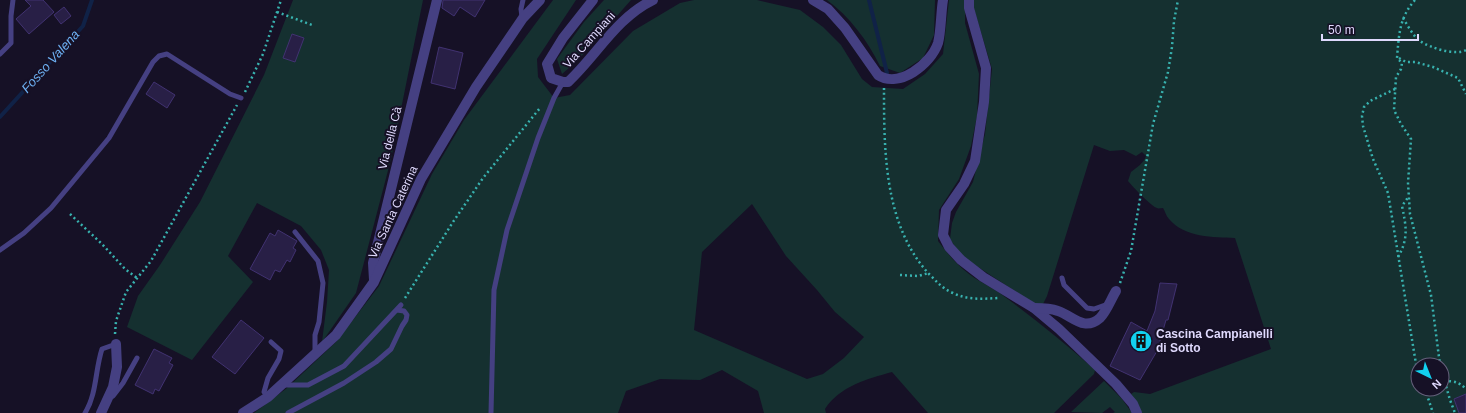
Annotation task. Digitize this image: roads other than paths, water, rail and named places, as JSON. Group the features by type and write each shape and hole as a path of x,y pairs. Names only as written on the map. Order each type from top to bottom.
{"street":[{"name":"Via della Cà","path":"374,282 373,264 437,0"},
{"name":"Via Santa Caterina","path":"243,413 268,397 336,335 374,282 421,179 476,87 522,18 540,0"},
{"path":"563,82 551,78 547,64 563,38 593,0"},
{"name":"Via Campiani","path":"563,82 568,82 574,76 614,29 641,6 653,0"},
{"path":"813,0 828,9 845,28 884,83 916,72 929,58 938,43 943,0"},
{"path":"969,0 969,8 986,68 984,102 975,160 964,184 946,210 943,235 949,247 961,260 983,277 1034,308 1059,329 1116,384 1133,404 1137,413"},
{"path":"1034,308 1048,308 1060,311 1082,323 1089,324 1101,317 1116,291"},
{"path":"101,412 113,387 117,367 116,344"}],"lane":[{"path":"0,54 10,43 13,0"},
{"path":"522,18 521,9 523,0"},
{"path":"0,250 24,233 50,208 109,138 153,62 159,56 167,54 230,94 241,98"},
{"path":"491,413 494,290 507,230 538,138 554,98 563,82"},
{"path":"295,232 318,261 323,283 314,355"},
{"path":"1062,278 1064,285 1087,308 1094,309 1109,304"},
{"path":"281,385 308,385 344,366 399,308 407,315 406,320 391,349 376,362 344,383 288,413"},
{"path":"268,397 264,392 268,378 279,358 281,351 271,342"},
{"path":"85,413 90,404 102,349 116,344"},
{"path":"101,412 122,383 137,358"}],"waterway":[{"name":"Fosso Valena","path":"0,117 83,26 92,0"},
{"name":"Fosso Valena","path":"869,0 887,73"}],"place":[{"name":"Cascina Campianelli di Sotto","path":"1141,341"}]}
